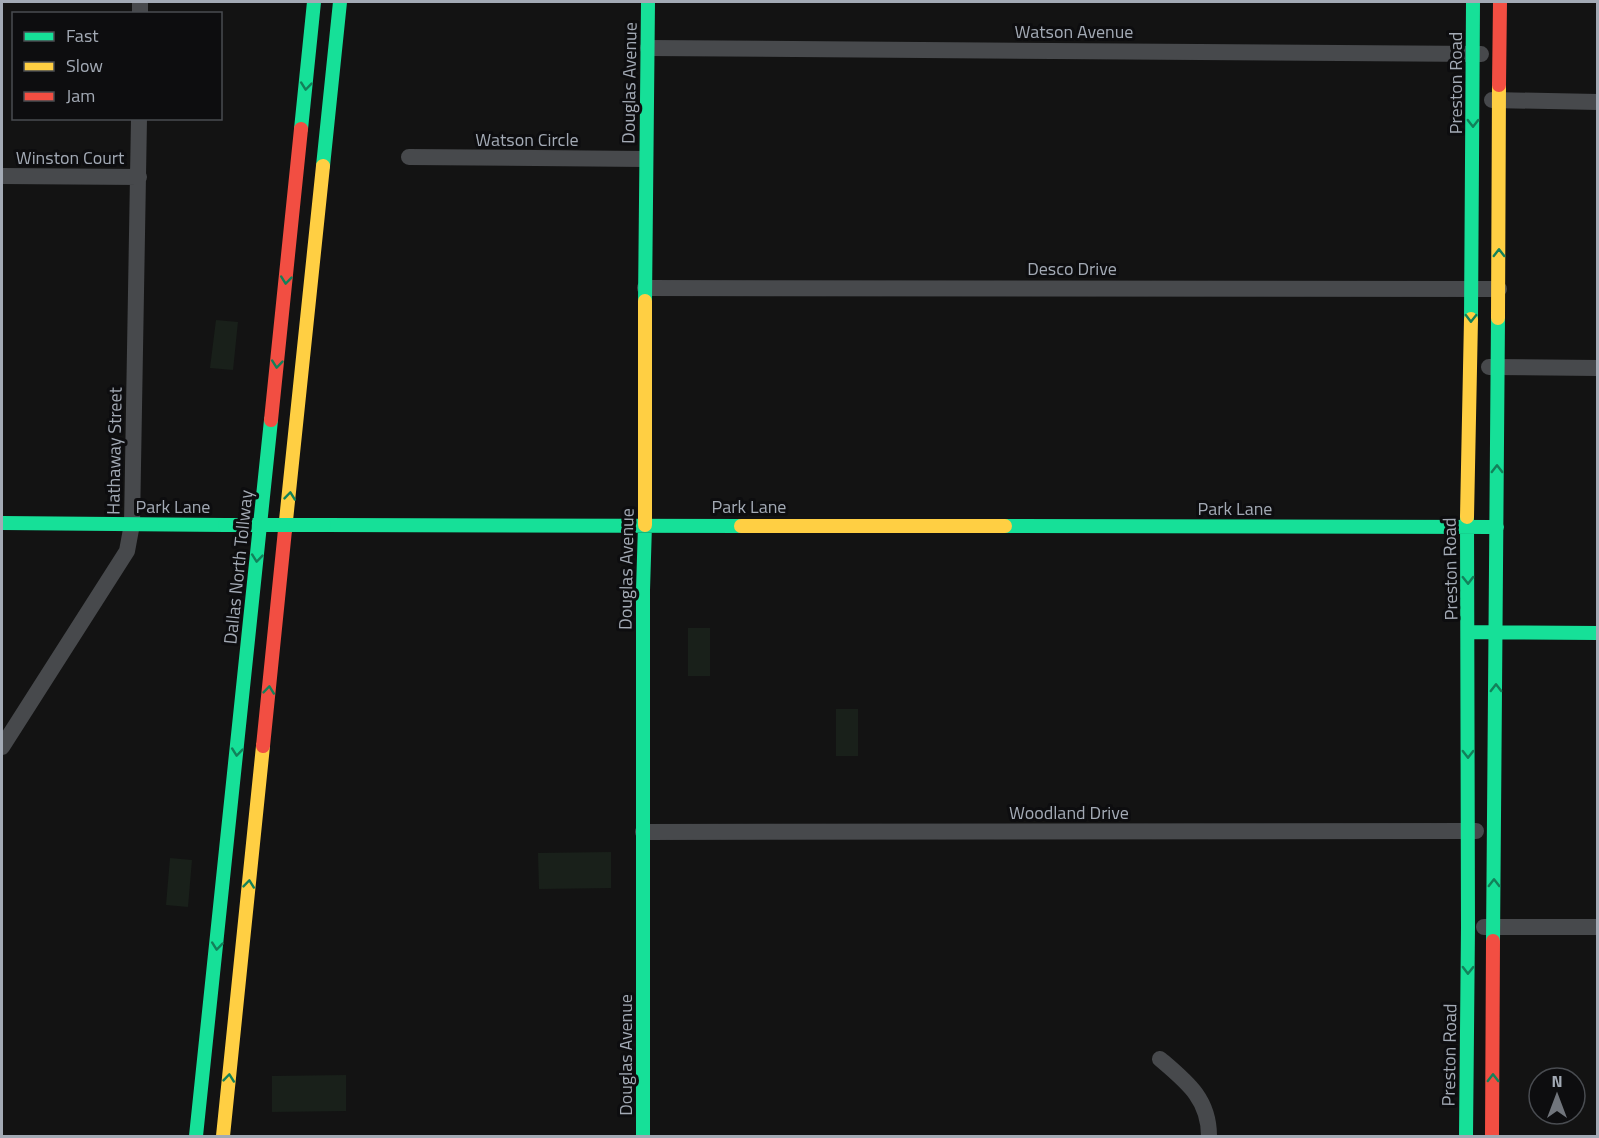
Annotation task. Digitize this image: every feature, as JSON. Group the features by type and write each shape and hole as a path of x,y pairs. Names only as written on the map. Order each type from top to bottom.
{"main road":[{"name":"Dallas North Tollway","path":"196,1137 314,2"},
{"path":"223,1137 340,2"},
{"name":"Douglas Avenue","path":"643,1137 643,590 648,2"},
{"name":"Preston Road","path":"1466,1137 1469,632 1467,527 1471,367 1473,2"},
{"path":"1492,1137 1500,2"},
{"name":"Park Lane","path":"2,523 1497,527"},
{"path":"1469,632 1598,633"}],"street":[{"name":"Watson Avenue","path":"648,48 1500,54"},
{"path":"1473,100 1598,102"},
{"name":"Hathaway Street","path":"2,747 127,551 132,524 139,120"},
{"name":"Watson Circle","path":"409,157 645,159"},
{"name":"Winston Court","path":"2,176 139,177"},
{"name":"Desco Drive","path":"645,288 1499,289"},
{"path":"1471,367 1598,368"},
{"name":"Woodland Drive","path":"643,832 1495,831"},
{"path":"1468,927 1598,927"},
{"path":"1160,1059 1186,1081 1201,1099 1209,1121 1209,1137"}],"shaded area":[{"path":"216,320 238,322 233,370 210,368"},
{"path":"688,628 710,628 710,676 688,676"},
{"path":"836,709 858,709 858,756 836,756"},
{"path":"611,852 611,888 539,889 538,853"},
{"path":"170,858 192,860 188,907 166,905"},
{"path":"346,1075 346,1111 272,1112 272,1076"}],"traffic: fast":[{"path":"301,129 314,2"},
{"path":"323,166 340,2"},
{"path":"645,301 648,2"},
{"path":"1471,319 1473,2"},
{"path":"1493,941 1498,318"},
{"path":"196,1136 271,420"},
{"path":"1466,1136 1467,517"},
{"path":"2,523 225,525"},
{"path":"225,525 324,525"},
{"path":"324,525 741,526"},
{"path":"643,1136 645,525"},
{"path":"1005,526 1497,527"},
{"path":"1469,632 1598,633"}],"traffic: slow":[{"path":"1498,318 1499,85"},
{"path":"285,530 323,166"},
{"path":"645,301 645,525"},
{"path":"1467,517 1471,319"},
{"path":"741,526 1005,526"},
{"path":"223,1136 263,746"}],"traffic: jam":[{"path":"1499,85 1500,2"},
{"path":"271,420 301,129"},
{"path":"263,746 285,530"},
{"path":"1492,1136 1493,941"}]}
